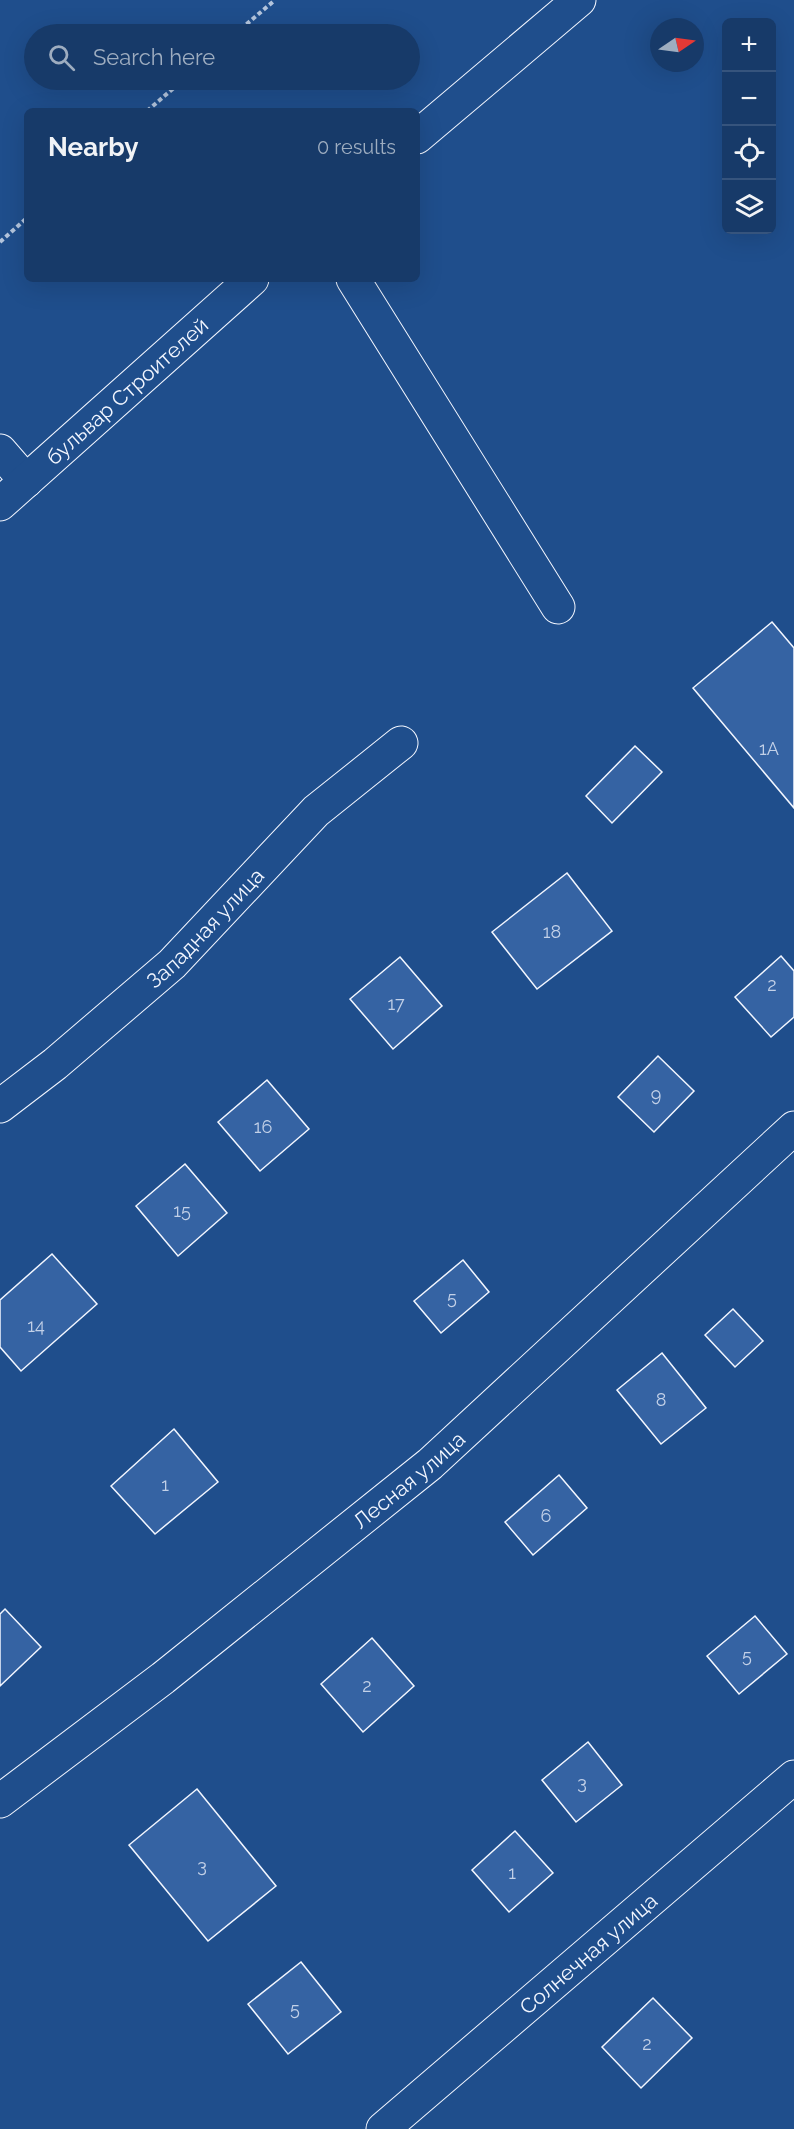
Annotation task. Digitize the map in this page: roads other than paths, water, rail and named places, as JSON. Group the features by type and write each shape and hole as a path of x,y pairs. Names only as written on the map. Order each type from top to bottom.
{"street":[{"path":"420,134 579,0"},
{"name":"бульвар Строителей","path":"0,504 249,282"},
{"path":"355,282 558,606"},
{"path":"0,451 26,481"},
{"name":"Западная улица","path":"0,1106 55,1064 172,964 316,812 401,743"},
{"name":"Лесная улица","path":"0,1801 163,1678 430,1464 794,1128"},
{"name":"Солнечная улица","path":"383,2129 794,1777"}]}
